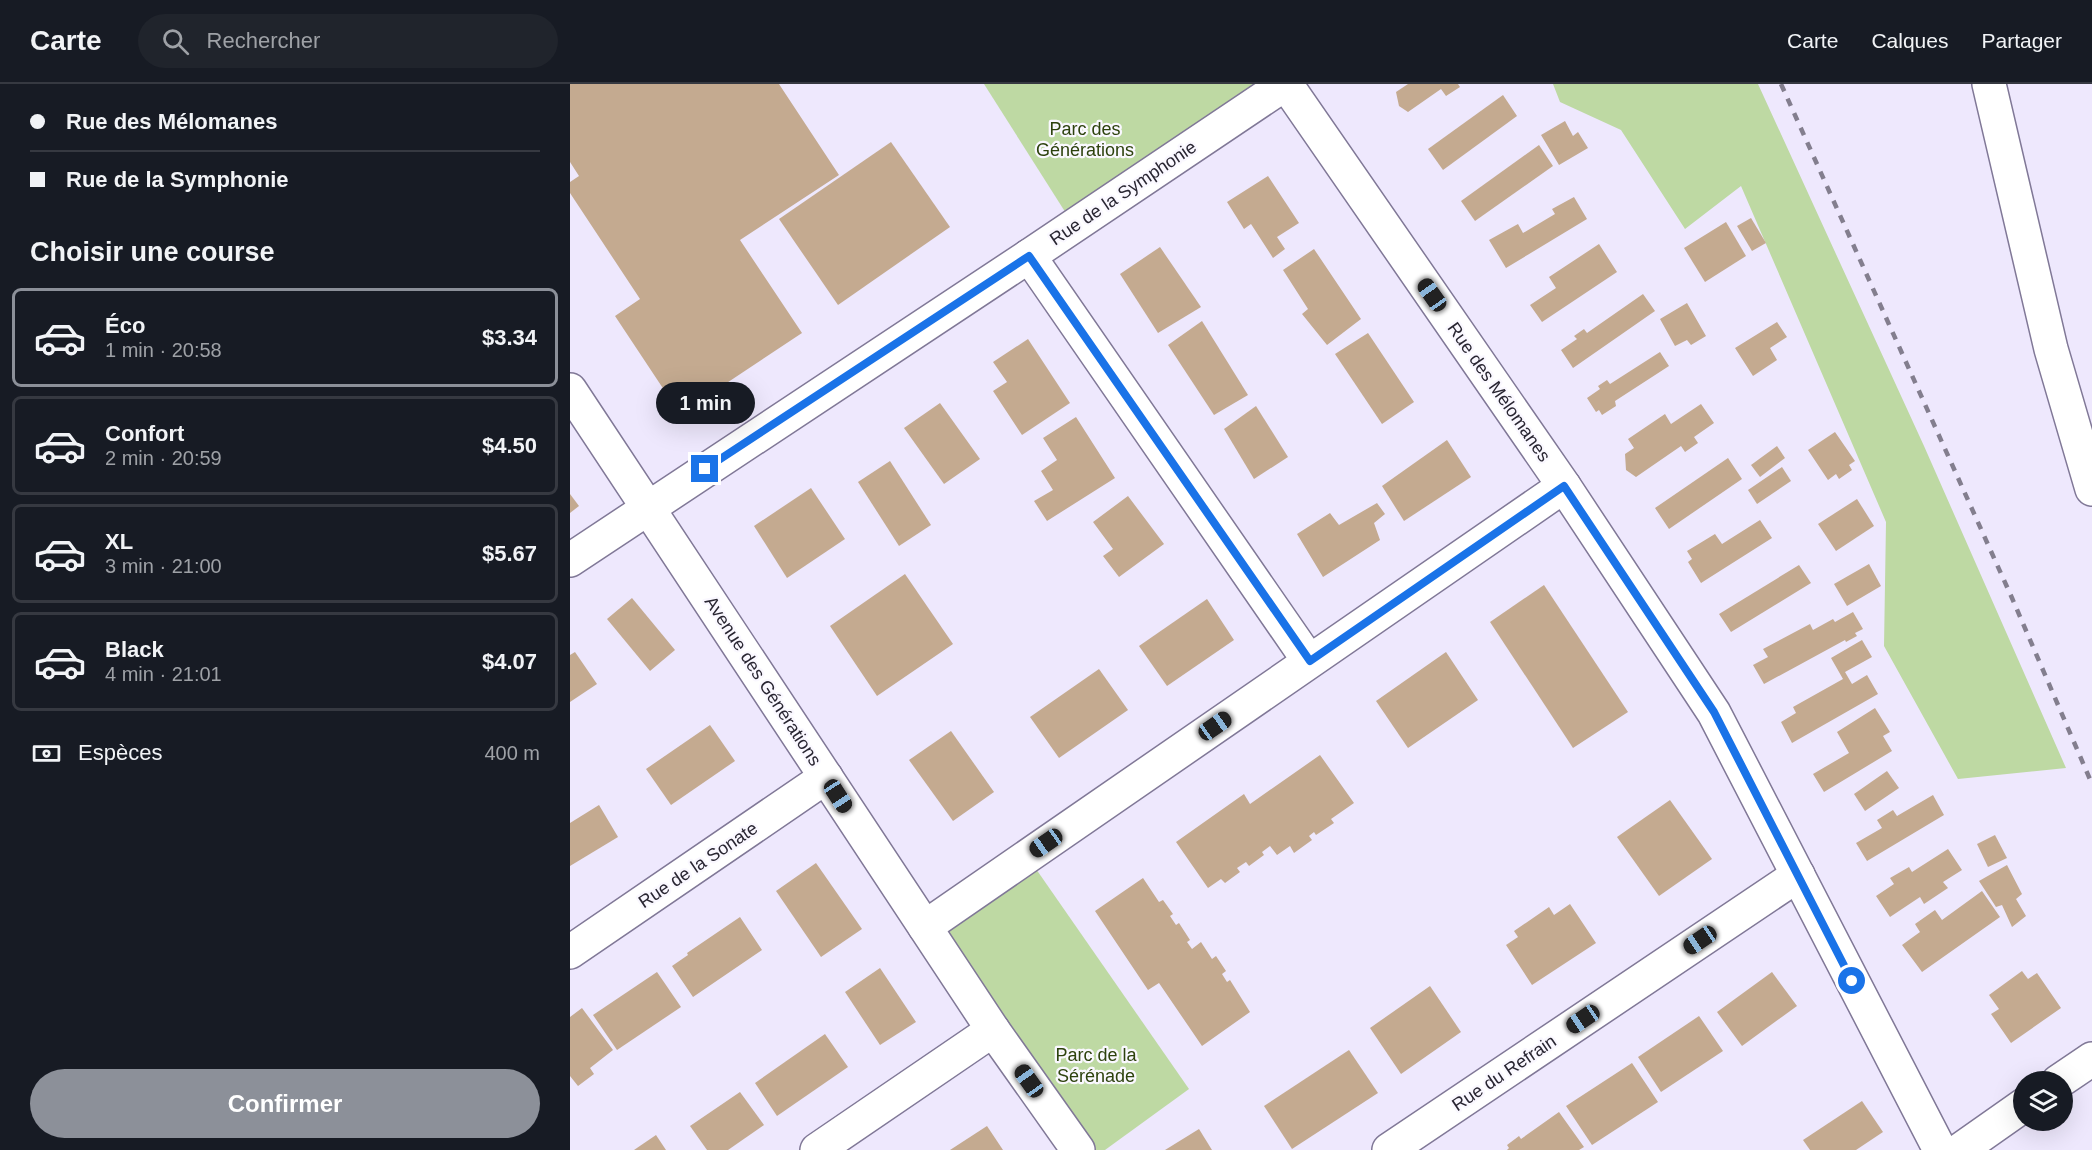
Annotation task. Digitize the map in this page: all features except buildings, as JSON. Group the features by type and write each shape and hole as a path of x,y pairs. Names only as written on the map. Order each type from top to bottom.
{"street":[{"name":"Rue de la Symphonie","path":"570,560 1286,84"},
{"name":"Rue des Mélomanes","path":"1286,84 1564,486 1714,712 1940,1150"},
{"path":"1989,84 2051,349 2092,489"},
{"path":"1029,256 1310,661"},
{"name":"Avenue des Générations","path":"570,390 993,1030 1078,1150"},
{"path":"925,927 1564,486"},
{"name":"Rue de la Sonate","path":"570,952 826,777"},
{"name":"Rue du Refrain","path":"1389,1150 1798,875"},
{"path":"817,1150 993,1030"},
{"path":"2073,1072 2092,1059"},
{"path":"1960,1150 2013,1113"}],"green space":[{"name":"Parc des Générations","path":"984,84 1265,84 1069,218"},
{"path":"1553,84 1758,84 1924,446 2066,768 1958,779 1884,646 1886,522 1741,186 1685,229 1621,130 1560,102"},
{"name":"Parc de la Sérénade","path":"1027,856 1189,1089 1105,1150 1078,1150 925,927"}],"railway":[{"path":"1781,84 2012,598 2092,784"}],"route":[{"path":"705,469 1029,256 1310,661 1564,486 1714,712 1852,981"}]}
